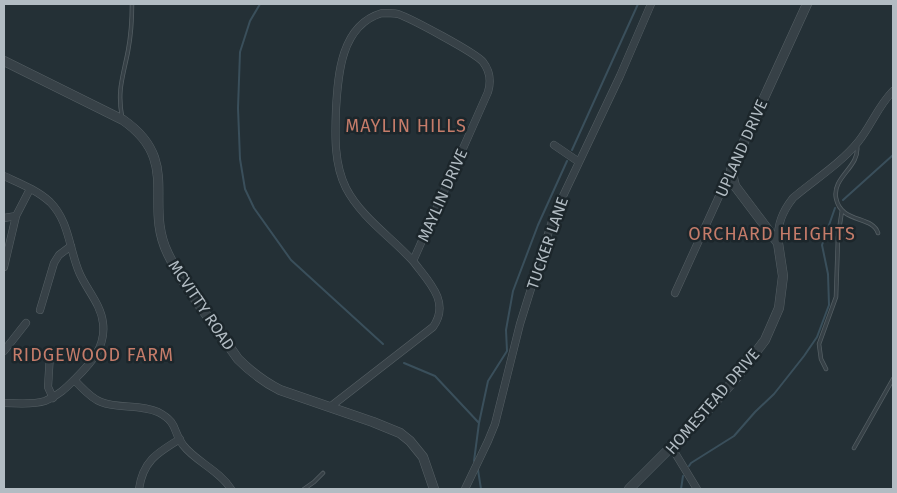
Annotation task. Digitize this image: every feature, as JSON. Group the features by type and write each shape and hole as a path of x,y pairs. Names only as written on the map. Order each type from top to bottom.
{"street":[{"name":"TUCKER LANE","path":"465,489 495,424 520,324 548,233 578,162 620,76 651,4"},
{"name":"UPLAND DRIVE","path":"675,293 807,4"},
{"name":"MAYLIN DRIVE","path":"330,407 433,327 437,321 440,308 437,296 413,261 360,209 352,198 341,175 337,154 338,80 343,55 364,22 382,13 403,16 461,47 483,62 489,75 488,92 413,261"},
{"name":"MCVITTY ROAD","path":"4,61 122,120 146,142 159,173 159,223 168,255 190,291 238,359 252,373 268,384 391,429 410,441 422,458 434,489"},
{"path":"778,243 780,220 787,205 799,192 856,144 893,91"},
{"path":"554,146 578,162"},
{"name":"HOMESTEAD DRIVE","path":"629,489 709,410 737,377 757,352 769,332 779,308 782,292 782,262 778,243 735,186 731,170"},
{"path":"4,176 42,196 57,210 66,229 79,272 99,307 104,331 100,349 95,357 61,393 53,398 34,403 4,404"},
{"path":"4,267 16,216 30,189"},
{"path":"4,218 16,216"},
{"path":"40,310 54,263 71,246"},
{"path":"4,351 26,323"},
{"path":"50,354 48,387 53,398"},
{"path":"74,380 99,402 140,407 158,412 172,423 188,450 226,481 231,489"},
{"path":"138,489 140,479 148,462 162,450 180,439"},
{"path":"672,448 697,489"}],"lane":[{"path":"122,120 120,82 131,31 132,4"},
{"path":"856,144 857,154 855,160 842,177 836,192 838,203 842,210 850,217 873,225 878,233"},
{"path":"826,368 821,359 819,344 836,297 838,237 842,210"},
{"path":"854,448 893,380"},
{"path":"304,489 308,488 323,473"}],"waterway":[{"path":"260,4 250,21 240,52 238,108 240,159 245,189 254,208 291,260 383,344"},
{"path":"572,150 638,4"},
{"path":"843,200 893,155"},
{"path":"474,461 479,423 488,381 507,351 506,330 513,291 538,225 567,161"},
{"path":"689,466 734,436 774,394 817,337 829,305 828,274 822,245 835,208"},
{"path":"404,363 435,376 479,423"},
{"path":"478,470 481,489"},
{"path":"681,489 683,476"}],"district":[{"name":"MAYLIN HILLS","path":"406,126"},
{"name":"ORCHARD HEIGHTS","path":"772,234"},
{"name":"RIDGEWOOD FARM","path":"93,355"}]}
